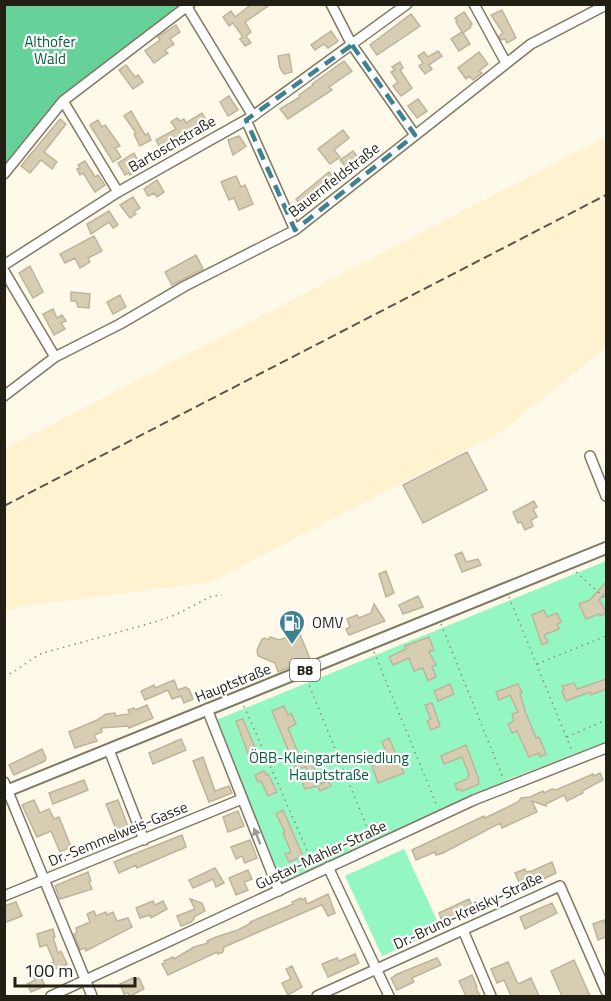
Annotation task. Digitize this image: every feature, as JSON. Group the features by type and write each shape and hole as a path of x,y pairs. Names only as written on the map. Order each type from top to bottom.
{"main road":[{"name":"Hauptstraße","path":"6,788 109,750 606,548"}],"street":[{"path":"331,4 352,45 415,135"},
{"name":"Bartoschstraße","path":"4,265 118,192 249,118 407,4"},
{"path":"474,4 506,63"},
{"name":"Bauernfeldstraße","path":"4,396 55,357 120,324 185,286 295,230 531,44 606,5"},
{"path":"4,174 63,101 188,6 249,118 295,230"},
{"path":"63,101 118,192"},
{"path":"4,272 55,357"},
{"path":"590,456 606,496"},
{"path":"207,710 279,891"},
{"name":"Gustav-Mahler-Straße","path":"51,996 441,815 606,748"},
{"path":"109,750 144,840"},
{"path":"6,788 92,996"},
{"name":"Dr.-Semmelweis-Gasse","path":"4,897 242,799"},
{"path":"328,867 389,996"},
{"name":"Dr.-Bruno-Kreisky-Straße","path":"317,996 560,886 606,991"},
{"path":"463,930 491,996"}],"path":[{"path":"568,563 606,600"},
{"path":"506,588 576,760"},
{"path":"4,676 43,653 155,622 175,615 212,596 222,595"},
{"path":"438,615 507,787"},
{"path":"537,664 606,636"},
{"path":"370,643 441,815"},
{"path":"303,670 375,846"},
{"path":"240,696 317,873"},
{"path":"566,738 606,720"}],"highlighted area":[{"path":"352,45 415,135 295,230 246,120"}],"shaded area":[{"path":"606,137 606,347 503,431 210,582 23,606 5,611 5,449"}],"green space":[{"name":"Althofer Wald","path":"5,5 185,5 61,100 5,169"},
{"name":"ÖBB-Kleingartensiedlung Hauptstraße","path":"606,561 606,742 509,779 281,883 216,720"},
{"path":"404,849 441,929 382,956 345,876"}],"building":[{"path":"252,4 271,4 245,22 251,32 246,36 251,43 245,46 240,39 243,37 233,23 229,26 223,17 231,11 235,17"},
{"path":"502,10 516,38 507,43 505,39 501,40 499,36 503,33 491,15"},
{"path":"464,12 472,24 463,33 470,44 459,51 451,39 462,32 455,18"},
{"path":"411,14 420,26 377,55 370,45"},
{"path":"176,25 180,32 170,39 174,44 165,50 168,53 154,63 145,51 160,40 158,37"},
{"path":"331,31 338,41 328,48 324,44 315,50 311,45"},
{"path":"438,51 442,56 429,65 432,69 425,74 419,66 423,63 418,56 424,52 428,57"},
{"path":"479,52 488,64 473,80 469,76 466,79 458,68"},
{"path":"289,54 292,72 284,74 280,68 278,56"},
{"path":"344,61 352,71 329,87 332,90 288,119 280,109 300,97 299,95 312,84"},
{"path":"400,62 403,68 400,70 412,88 401,96 393,86 398,82 391,72 395,70 392,67"},
{"path":"126,65 135,77 138,75 143,82 133,89 119,70"},
{"path":"229,96 238,110 228,116 220,102"},
{"path":"418,99 427,111 417,118 408,106"},
{"path":"131,111 145,135 148,133 151,140 140,146 134,134 136,133 124,116"},
{"path":"202,113 210,127 162,151 156,140 176,129 171,122 177,118 180,121 184,119 186,123"},
{"path":"60,119 66,124 44,152 57,162 52,169 41,160 30,173 21,166"},
{"path":"98,120 102,127 105,125 120,146 115,148 121,157 113,162 90,125"},
{"path":"343,130 349,138 334,150 340,157 330,164 318,149"},
{"path":"239,136 246,146 233,155 228,140"},
{"path":"353,151 362,163 349,171 340,160"},
{"path":"134,153 142,168 130,175 129,173 125,175 118,163"},
{"path":"85,161 95,177 98,175 105,185 95,192 83,173 80,175 77,169 80,168 78,165"},
{"path":"329,172 338,183 304,209 296,199"},
{"path":"236,176 241,187 245,185 253,204 239,210 234,198 229,200 221,182"},
{"path":"157,180 164,192 157,197 154,193 148,196 144,189"},
{"path":"133,197 140,208 130,218 120,205"},
{"path":"109,211 118,225 113,228 109,222 91,234 87,224"},
{"path":"94,236 102,251 88,258 90,262 80,268 75,258 65,263 60,254"},
{"path":"196,255 203,269 172,285 165,272"},
{"path":"30,266 43,292 33,298 19,273"},
{"path":"71,292 90,294 89,308 78,307 76,301 71,301"},
{"path":"120,295 126,307 113,314 107,302"},
{"path":"53,309 57,318 62,315 66,321 61,323 65,329 54,335 43,314"},
{"path":"467,452 487,490 423,523 403,485"},
{"path":"534,501 537,507 533,509 537,517 531,520 533,526 525,530 521,522 518,523 513,512"},
{"path":"462,552 466,562 478,559 481,565 462,572 455,555"},
{"path":"386,571 394,593 386,597 379,574"},
{"path":"606,582 606,592 599,600 606,612 601,616 599,614 586,619 579,604 590,600"},
{"path":"418,596 423,607 403,614 399,605"},
{"path":"374,604 385,621 349,635 346,629 350,627 347,619 357,615 359,618 371,613"},
{"path":"544,610 547,617 557,613 561,622 557,624 559,629 544,635 548,642 542,645 532,615"},
{"path":"298,621 301,627 298,629 310,659 278,672 275,663 258,656 257,650 262,639 268,640 270,637 279,640 288,637 283,627"},
{"path":"429,637 434,650 429,652 436,665 432,667 436,677 428,681 423,668 414,671 409,658 393,665 389,657 406,649 405,646"},
{"path":"606,679 606,689 566,701 562,686 574,683 577,689"},
{"path":"174,680 178,690 186,687 189,689 193,699 184,703 181,696 172,699 168,690 145,700 141,691"},
{"path":"450,684 454,694 438,701 434,691"},
{"path":"518,684 536,738 539,737 546,754 540,757 539,753 529,757 517,731 512,733 508,724 514,721 512,714 518,712 510,695 499,700 496,692"},
{"path":"432,703 440,726 431,730 427,721 431,719 425,705"},
{"path":"147,705 153,718 129,728 128,726 101,728 102,732 94,735 97,741 75,748 69,732 106,714 115,713 115,716 130,714 128,710"},
{"path":"284,706 288,715 291,713 296,724 288,728 300,758 308,754 321,784 328,781 331,786 320,791 318,786 305,789 302,782 311,778 306,767 296,769 272,711"},
{"path":"243,719 258,755 250,759 236,721"},
{"path":"389,738 404,773 378,783 372,766 389,758 382,742"},
{"path":"181,739 186,750 153,764 149,753"},
{"path":"466,745 479,784 462,791 457,790 455,784 467,779 469,774 462,757 444,764 441,756"},
{"path":"42,749 45,761 14,775 9,765"},
{"path":"203,757 215,791 229,786 232,793 209,802 193,761"},
{"path":"264,771 266,775 268,774 277,792 268,796 261,781 258,782 255,775"},
{"path":"600,773 603,780 567,801 564,795 546,806 532,801 537,812 502,828 500,823 443,853 436,855 435,852 416,860 412,850 484,816 485,818 518,802 521,798 543,791 544,793 552,789 556,790"},
{"path":"84,780 88,790 53,804 49,793"},
{"path":"34,800 40,813 49,809 54,819 59,817 71,847 60,852 51,831 37,837 22,805"},
{"path":"118,800 130,832 120,839 106,804"},
{"path":"283,810 303,856 289,862 285,854 291,852 276,814"},
{"path":"238,811 244,826 228,832 223,817"},
{"path":"182,835 186,847 137,868 136,865 119,873 114,862"},
{"path":"250,840 257,858 245,863 242,856 236,859 231,847"},
{"path":"552,862 556,873 522,889 515,873 525,869 526,872 532,871"},
{"path":"215,868 224,883 216,887 213,879 193,888 189,880"},
{"path":"248,870 252,879 244,882 248,890 236,895 229,878"},
{"path":"88,872 92,889 60,899 55,886"},
{"path":"328,894 335,913 328,916 322,905 319,906 224,947 223,952 218,954 217,952 168,975 162,964 194,947 208,943 207,941 238,930 250,922 293,904 292,902 301,898 302,900 305,898 307,904"},
{"path":"190,899 202,903 205,911 194,917 191,922 181,926 177,916 195,909"},
{"path":"469,899 474,910 443,924 439,913"},
{"path":"153,901 155,905 163,901 167,909 151,918 150,915 140,918 136,908"},
{"path":"16,902 22,916 4,923 4,906"},
{"path":"552,903 557,913 525,929 520,917"},
{"path":"94,911 96,916 113,912 117,921 128,918 132,927 86,951 85,948 80,950 74,934 77,932 76,928 90,922 87,914"},
{"path":"604,920 606,937 598,940 593,924"},
{"path":"53,929 58,953 61,951 67,964 53,970 50,964 54,962 47,945 40,947 37,934"},
{"path":"355,954 359,963 328,977 322,964 337,958 339,961"},
{"path":"437,958 441,965 412,978 414,982 397,990 391,978"},
{"path":"574,960 590,996 562,996 551,971"},
{"path":"508,962 518,984 531,978 539,996 511,996 504,980 497,983 491,969"},
{"path":"292,966 302,987 288,995 282,983 291,979 286,969"},
{"path":"39,972 45,986 31,992 27,984 35,980 33,975"},
{"path":"472,975 480,996 466,996 459,981"},
{"path":"133,978 134,980 139,978 144,989 130,996 128,993 124,994 120,984"}],"railway":[{"path":"4,506 606,195"}],"place":[{"name":"OMV","path":"292,646"}]}
